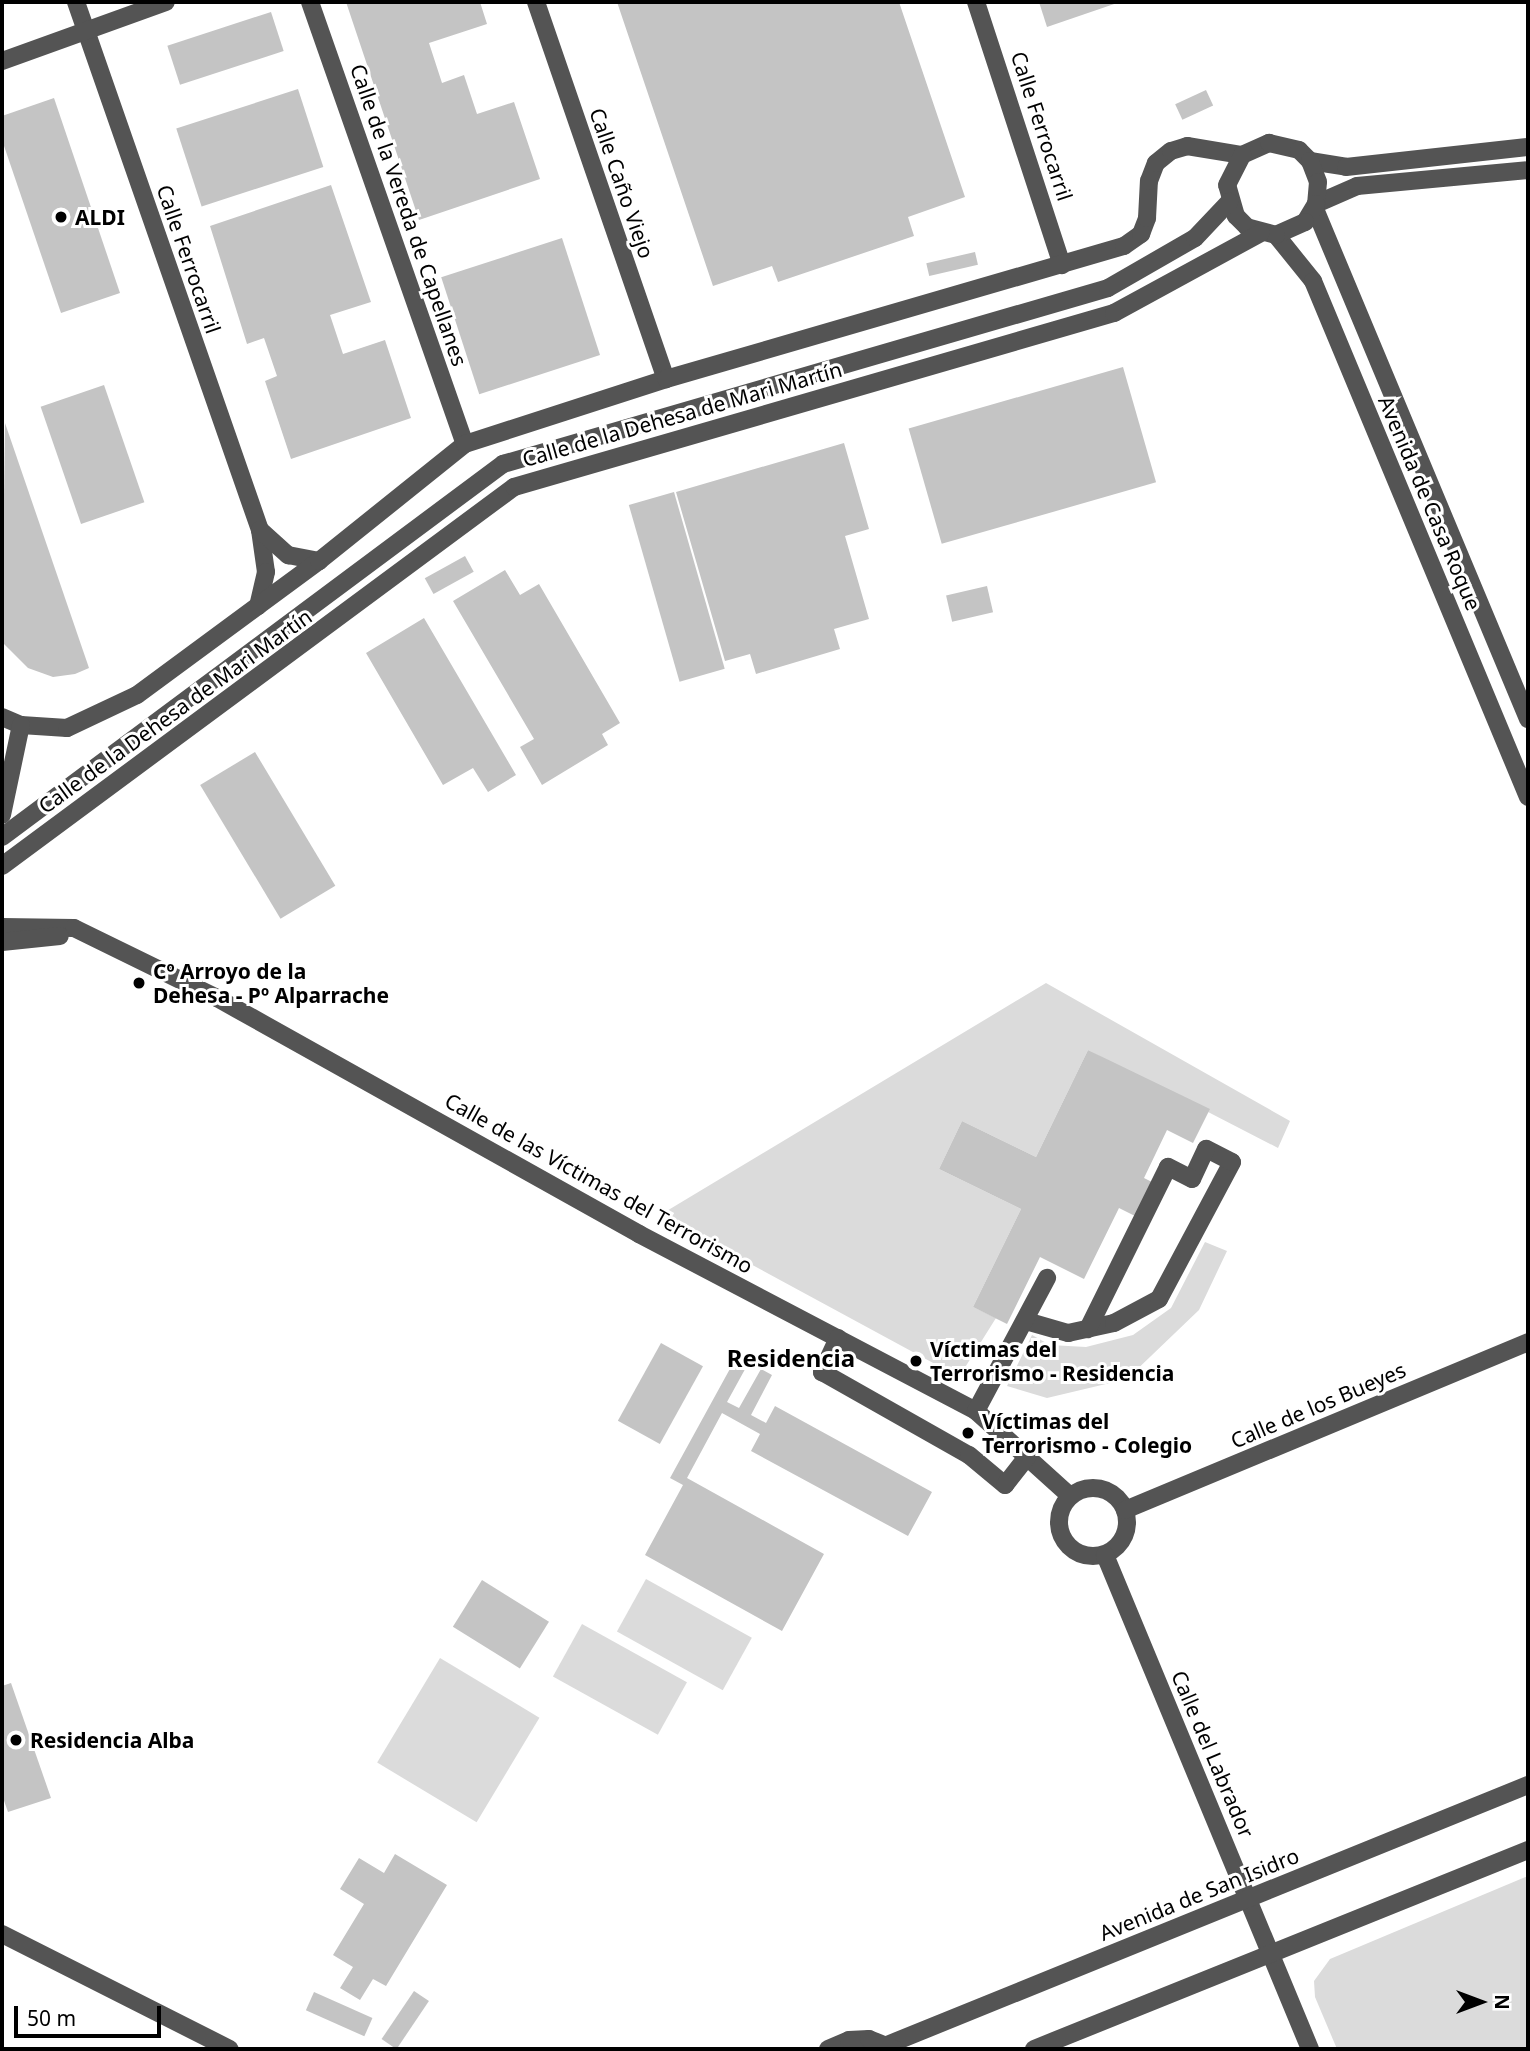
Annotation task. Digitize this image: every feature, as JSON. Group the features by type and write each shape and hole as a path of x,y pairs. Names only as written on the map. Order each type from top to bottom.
{"street":[{"name":"Calle Ferrocarril","path":"76,2 260,530 266,572 258,606"},
{"path":"2,61 166,2"},
{"name":"Calle de la Vereda de Capellanes","path":"310,2 466,444"},
{"name":"Calle Caño Viejo","path":"536,2 666,379"},
{"name":"Calle Ferrocarril","path":"976,2 1062,265"},
{"path":"2,718 21,725 67,728 137,695 318,561 466,444 666,379 1105,254 1141,234 1147,218 1149,181 1156,163 1171,151 1187,146 1242,155 1269,143 1299,150 1310,161 1318,182 1316,207"},
{"path":"1310,161 1346,167 1528,147"},
{"path":"1242,155 1227,185 1229,202 1247,227 1268,234 1305,222 1316,207 1357,186 1528,170"},
{"name":"Calle de la Dehesa de Mari Martín","path":"2,837 503,464 1108,288 1195,238 1229,202"},
{"name":"Avenida de Casa Roque","path":"1316,207 1528,719"},
{"name":"Calle de la Dehesa de Mari Martín","path":"2,866 514,486 1114,313 1268,234"},
{"name":"Avenida de Casa Roque","path":"1268,234 1313,281 1528,797"},
{"name":"Calle Ferrocarril","path":"260,530 288,555 318,561"},
{"path":"21,725 2,816 22,823"},
{"name":"Calle de las Víctimas del Terrorismo","path":"2,927 60,925 217,998 639,1234 976,1411 1070,1496"},
{"name":"Calle de las Víctimas del Terrorismo","path":"2,942 88,937"},
{"path":"1026,1321 1069,1333 1088,1329 1114,1323 1159,1300 1232,1162 1206,1149 1192,1180 1168,1167 1088,1329"},
{"path":"976,1411 1047,1278"},
{"path":"838,1338 822,1372 969,1455 1005,1485 1027,1456"},
{"name":"Calle de los Bueyes","path":"1125,1510 1528,1342"},
{"path":"1082,1489 1108,1491 1125,1510 1125,1537 1105,1555 1078,1554 1060,1534 1058,1521 1070,1496 1082,1489"},
{"name":"Calle del Labrador","path":"1105,1555 1310,2049"},
{"name":"Avenida de San Isidro","path":"891,2047 1528,1784"},
{"path":"1034,2049 1271,1956 1528,1850"},
{"path":"2,1934 230,2049"},
{"path":"828,2049 849,2040 891,2047"}],"shaded area":[{"path":"1046,983 1290,1121 1278,1148 1088,1050 1036,1157 962,1121 939,1169 1021,1209 973,1307 996,1318 959,1377 660,1215"},
{"path":"1205,1242 1227,1251 1199,1310 1127,1379 1047,1398 1007,1386 1032,1335 1050,1345 1086,1347 1133,1335 1171,1308"},
{"path":"646,1579 752,1638 723,1690 617,1631"},
{"path":"582,1624 687,1682 658,1735 553,1676"},
{"path":"440,1658 539,1718 477,1822 377,1763"},
{"path":"1528,1876 1528,2049 1337,2049 1315,1997 1314,1981 1330,1959"}],"building":[{"path":"346,2 480,2 487,24 429,43 442,83 464,75 477,114 514,102 540,179 419,220"},
{"path":"617,2 899,2 965,197 908,217 914,236 778,282 772,266 713,286"},
{"path":"1039,2 1120,2 1047,27"},
{"path":"271,12 284,51 180,85 167,46"},
{"path":"298,89 323,167 202,207 176,129"},
{"path":"1206,90 1213,105 1182,120 1175,104"},
{"name":"ALDI","path":"54,98 120,293 61,313 2,140 2,116"},
{"path":"331,185 371,302 330,315 343,354 385,340 411,418 291,459 265,381 277,376 264,338 247,344 210,226"},
{"path":"562,238 600,355 479,394 441,277"},
{"path":"975,252 978,265 929,276 926,263"},
{"path":"1123,367 1156,482 942,544 909,428"},
{"path":"104,385 144,502 81,524 41,407"},
{"path":"5,423 89,668 75,674 53,677 28,668 2,642"},
{"path":"844,443 869,529 845,536 869,619 834,629 840,649 756,674 750,654 725,661 676,492"},
{"path":"674,492 725,669 680,682 629,505"},
{"path":"465,556 474,572 433,594 425,578"},
{"path":"505,570 520,595 539,584 620,723 602,734 608,745 542,785 520,747 534,739 453,601"},
{"path":"987,586 993,612 952,622 946,595"},
{"path":"424,618 516,775 488,792 473,768 443,785 366,653"},
{"path":"255,752 335,886 280,919 200,785"},
{"path":"1088,1050 1210,1109 1193,1143 1167,1130 1144,1178 1154,1183 1137,1217 1119,1208 1084,1279 1040,1257 1007,1324 973,1307 1021,1209 939,1169 962,1121 1036,1157"},
{"path":"661,1343 703,1366 660,1444 618,1421"},
{"path":"737,1356 749,1362 727,1402 739,1408 761,1369 772,1375 751,1415 766,1423 775,1406 932,1492 908,1536 751,1451 760,1434 722,1413 687,1478 824,1554 782,1631 645,1555 683,1485 670,1478"},
{"path":"482,1580 549,1622 520,1669 453,1627"},
{"name":"Residencia Alba","path":"11,1683 51,1798 8,1812 2,1795 2,1686"},
{"path":"395,1854 447,1885 386,1986 373,1979 360,2000 340,1988 353,1967 333,1955 364,1904 340,1889 359,1858 384,1873"},
{"path":"414,1991 429,2001 397,2049 382,2039"},
{"path":"314,1992 372,2018 364,2036 306,2010"}],"place":[{"name":"ALDI","path":"61,217"},
{"name":"Cº Arroyo de la Dehesa - Pº Alparrache","path":"139,983"},
{"name":"Víctimas del Terrorismo - Residencia","path":"916,1361"},
{"name":"Víctimas del Terrorismo - Colegio","path":"968,1433"},
{"name":"Residencia Alba","path":"16,1740"}],"district":[{"name":"Residencia","path":"791,1358"}]}
